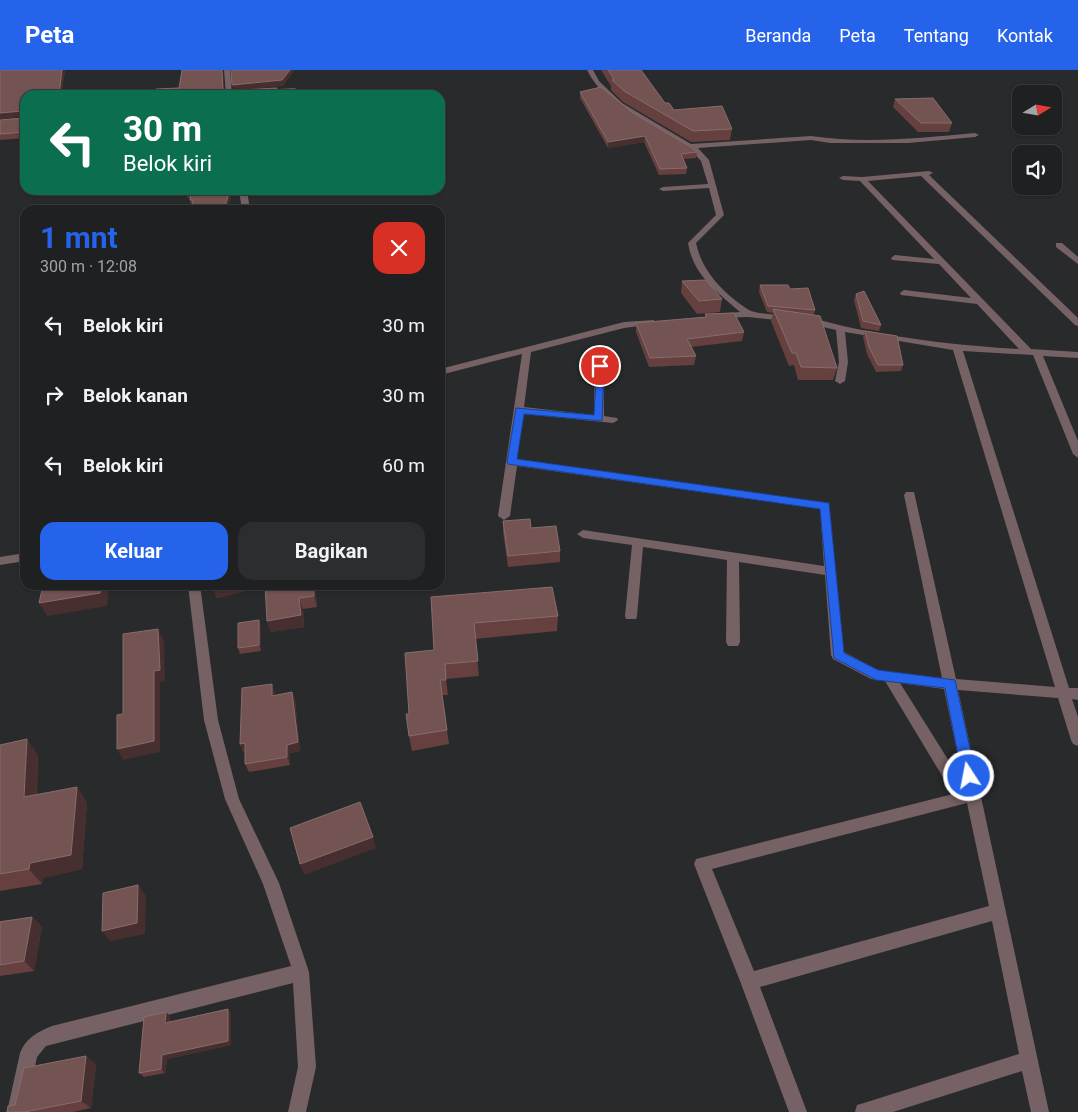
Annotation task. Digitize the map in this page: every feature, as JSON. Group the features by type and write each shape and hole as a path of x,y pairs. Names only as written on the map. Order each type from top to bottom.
{"street":[{"path":"227,70 229,90"},
{"path":"590,70 603,89 620,104 690,146 705,160 710,186 720,216 692,242 693,253 709,280 748,314"},
{"path":"690,146 810,138 830,141 908,141 975,135"},
{"path":"843,178 862,179 925,173 1078,323"},
{"path":"862,179 980,302 1032,351 1078,454"},
{"path":"663,189 710,186"},
{"path":"1059,245 1078,261"},
{"path":"895,258 942,262"},
{"path":"904,293 980,302"},
{"path":"710,317 748,314 806,320 840,328 957,348 1078,355"},
{"path":"445,371 624,325 662,321"},
{"path":"840,328 842,341 842,374 840,381"},
{"path":"957,348 1071,694 1078,740"},
{"path":"599,419 600,349"},
{"path":"504,516 527,352"},
{"path":"519,410 613,420"},
{"path":"512,462 825,506 838,655 876,675 950,684 1071,694"},
{"path":"910,495 950,684 968,796 997,912 1040,1112"},
{"path":"583,534 830,571"},
{"path":"631,616 638,542"},
{"path":"733,556 733,642"},
{"path":"0,561 20,558"},
{"path":"195,590 211,720 232,799 271,883 301,972 307,1066 297,1112"},
{"path":"888,677 968,796"},
{"path":"798,1112 749,981 702,864 968,796"},
{"path":"749,981 997,912"},
{"path":"16,1112 28,1053 40,1040 52,1035 301,972"},
{"path":"864,1112 892,1108 1030,1060"}],"building":[{"path":"0,70 62,70 60,90 20,90 20,111 0,113"},
{"path":"182,70 222,70 223,90 156,90 179,88"},
{"path":"231,70 290,70 282,80 232,85"},
{"path":"608,70 641,70 665,103 669,103 674,110 722,106 732,129 693,131 624,91 612,80 614,79"},
{"path":"601,87 633,113 697,152 681,154 687,168 660,169 645,136 608,142 580,92"},
{"path":"277,88 277,90 241,90"},
{"path":"933,98 952,123 921,123 895,99"},
{"path":"20,118 20,132 0,134 0,120"},
{"path":"191,195 228,195 225,205 192,205 193,200 190,200"},
{"path":"706,280 722,299 699,301 682,281"},
{"path":"760,285 788,285 790,289 808,288 815,310 768,306"},
{"path":"864,291 881,325 863,321 856,294"},
{"path":"773,309 820,316 837,368 801,367 796,353 792,353"},
{"path":"734,313 744,332 687,339 696,356 650,358 636,323 707,317 705,314"},
{"path":"865,331 897,336 903,365 878,365 869,347"},
{"path":"530,519 531,528 556,526 560,551 508,556 503,521"},
{"path":"552,587 558,616 474,623 478,661 445,664 446,680 440,680 447,730 409,736 406,714 409,714 405,653 434,650 431,597"},
{"path":"42,590 100,590 100,593 39,603"},
{"path":"265,590 313,590 314,596 299,598 301,615 267,621"},
{"path":"259,620 259,645 238,648 238,623"},
{"path":"158,629 160,670 154,671 154,741 117,749 117,715 123,714 123,634"},
{"path":"272,684 272,696 292,692 298,742 287,745 287,757 245,764 245,743 240,744 242,688"},
{"path":"27,739 24,797 77,787 71,855 30,863 29,869 0,874 0,745"},
{"path":"360,802 373,837 300,864 290,828"},
{"path":"138,885 137,923 102,931 103,893"},
{"path":"32,917 24,961 0,965 0,922"},
{"path":"228,1009 228,1041 162,1055 161,1069 139,1073 144,1017 166,1012 165,1023"},
{"path":"86,1056 81,1101 24,1112 7,1112 8,1106 15,1105 24,1068"}],"route":[{"path":"600,366 599,419 519,410 512,462 825,506 838,655 876,675 950,684 969,776"}]}
